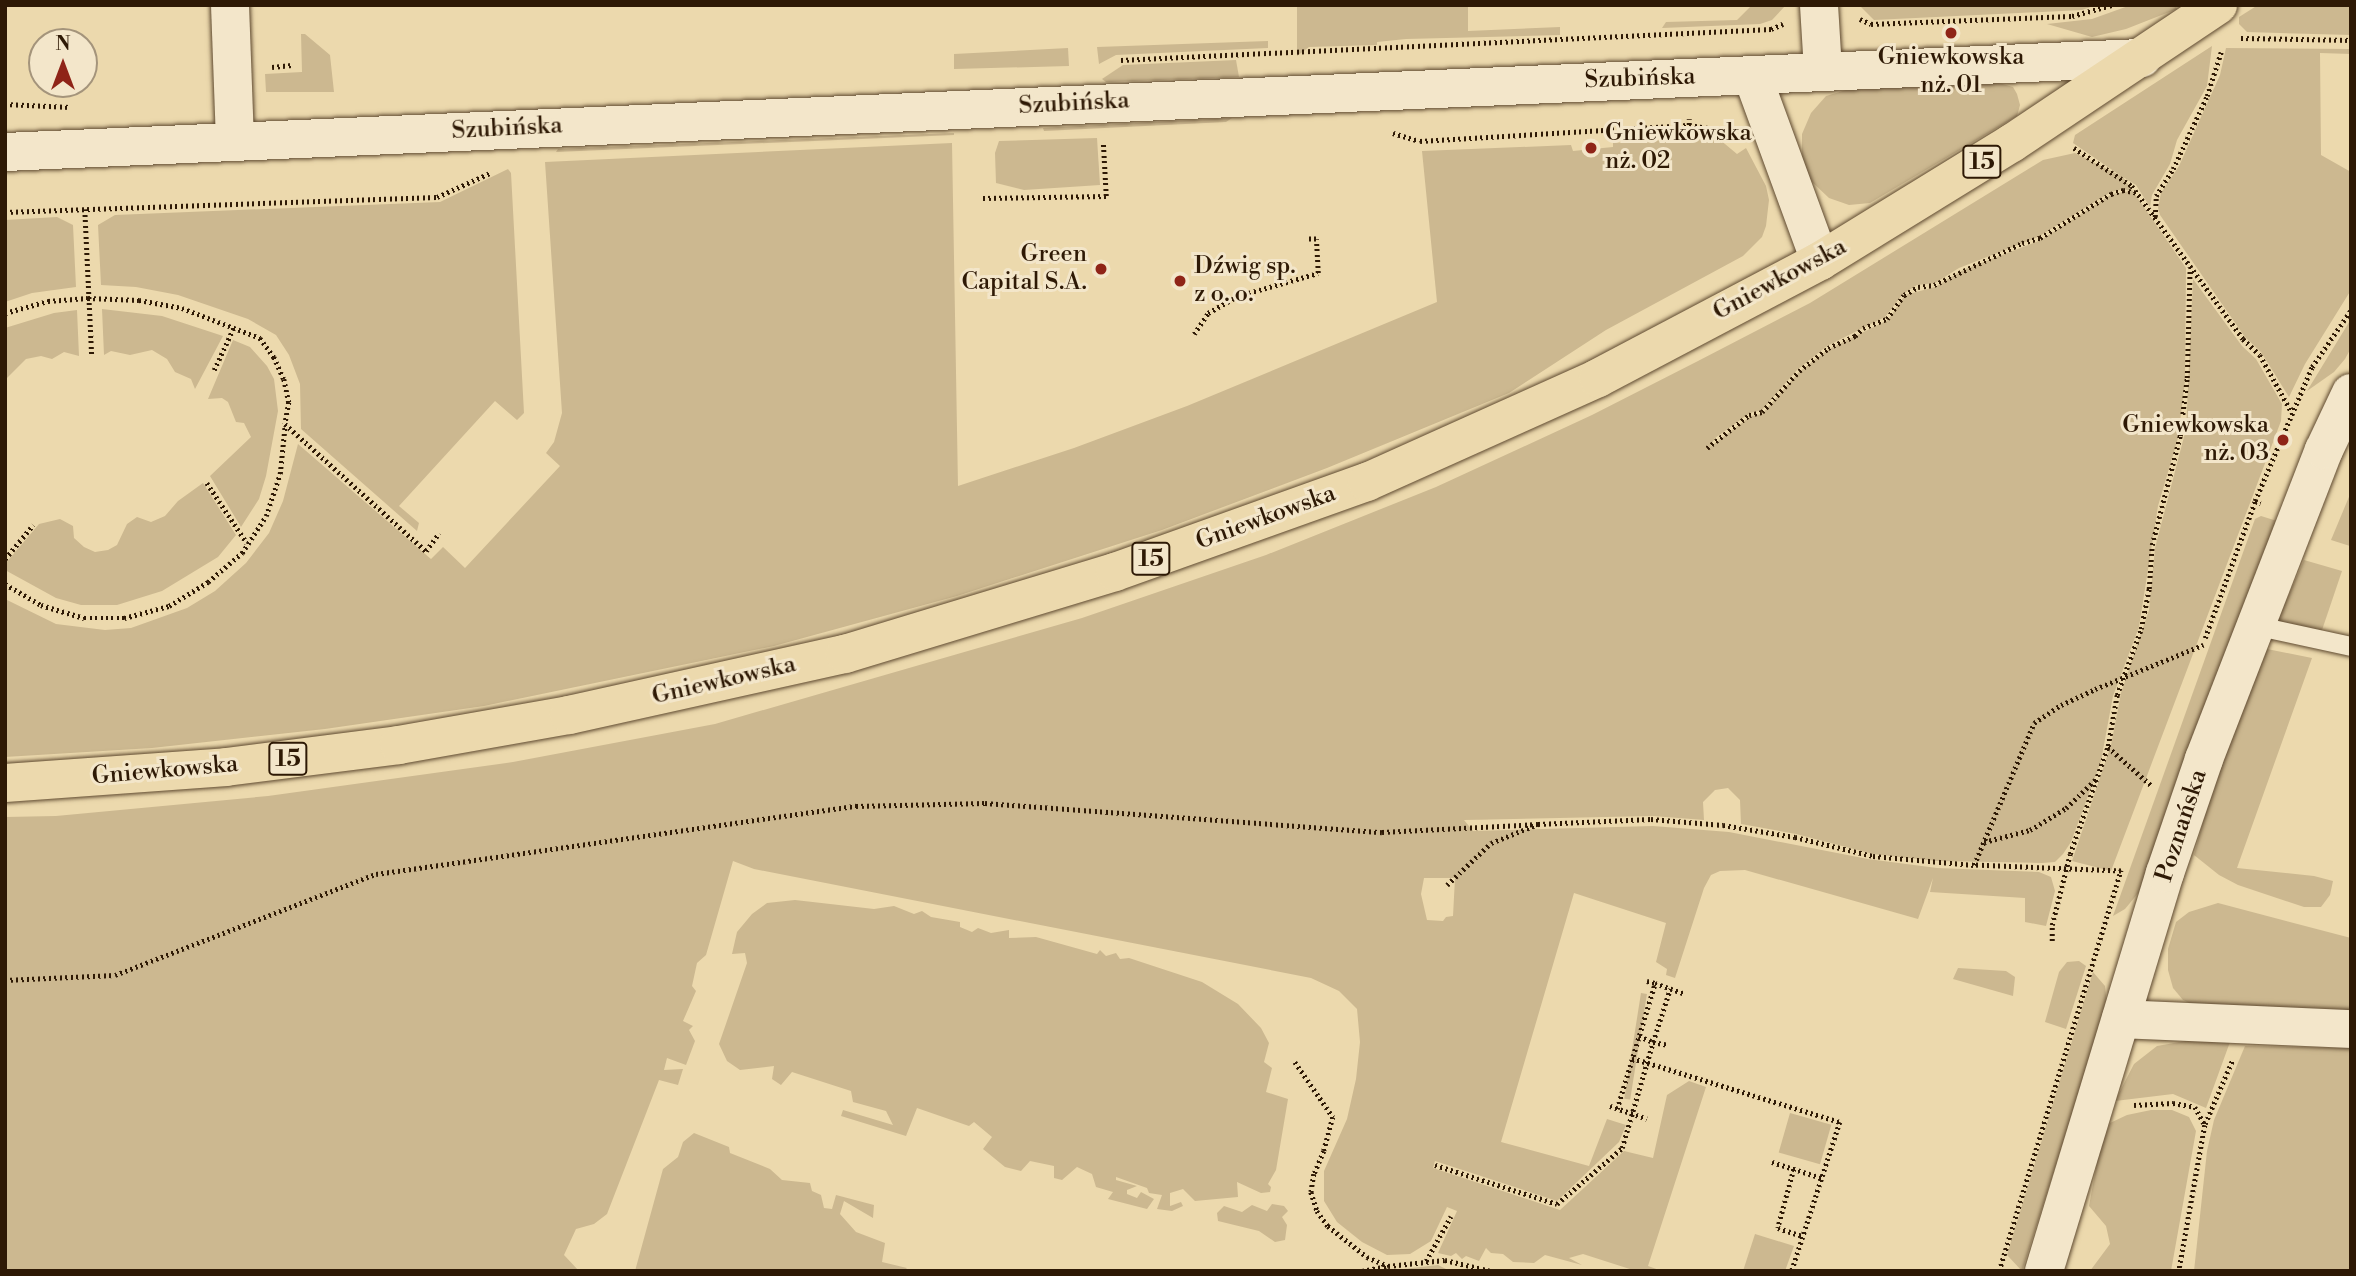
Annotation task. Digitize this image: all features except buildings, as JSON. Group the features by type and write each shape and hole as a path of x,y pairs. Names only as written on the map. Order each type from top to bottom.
{"main road":[{"name":"Gniewkowska","path":"5,783 226,767 399,744 569,715 845,654 1115,572 1367,482 1598,378 1820,261 2012,143 2142,58 2217,16"}],"street":[{"path":"230,5 235,141"},
{"path":"1819,5 1823,71"},
{"name":"Szubińska","path":"5,152 2142,58"},
{"path":"1752,75 1820,261"},
{"name":"Poznańska","path":"2044,1271 2165,873 2254,625 2325,446 2351,393"},
{"path":"2121,1019 2351,1029"}],"lane":[{"path":"2254,625 2351,646"}],"path":[{"path":"1858,18 1871,24 2072,16 2112,5"},
{"path":"2217,16 2232,37 2351,40"},
{"path":"2155,218 2156,196 2173,169 2207,96 2217,16"},
{"path":"1689,125 1713,129 1740,145"},
{"path":"983,198 1106,196 1102,131"},
{"path":"2062,151 2074,147 2132,186 2243,339 2260,355 2291,411"},
{"path":"1707,447 1749,415 1762,412 1799,371 1828,348 1855,336 1863,328 1887,319 1904,295 1918,287 1934,285 2022,243 2040,238 2111,194 2123,190 2137,193"},
{"path":"85,209 92,355"},
{"path":"1195,334 1208,313 1238,296 1318,274 1316,239 1309,239"},
{"path":"2052,942 2052,925 2066,872 2108,747 2123,678 2141,629 2152,545 2180,436 2187,378 2190,267"},
{"path":"5,313 48,301 88,298 162,304 260,338 274,357 284,379 289,402 280,474 266,516 248,544 208,582 169,607 124,618 84,618 41,605 5,584"},
{"path":"2255,500 2312,367 2351,310"},
{"path":"214,370 234,327"},
{"path":"285,424 426,551 439,533"},
{"path":"207,483 248,544"},
{"path":"5,559 33,525"},
{"path":"1974,865 2034,723 2061,705 2203,645"},
{"path":"2108,747 2152,786"},
{"path":"1983,843 2030,830 2066,808 2097,779"},
{"path":"5,980 115,975 376,874 856,806 985,803 1382,832 1651,819 1723,825 1795,837 1873,856 2066,872 2121,872"},
{"path":"1447,885 1492,843 1538,824"},
{"path":"1647,981 1685,994"},
{"path":"1617,1109 1655,983"},
{"path":"1435,1165 1557,1204 1622,1148 1670,989"},
{"path":"2179,1271 2205,1125 2248,1024"},
{"path":"1639,1036 1669,1045"},
{"path":"1632,1058 1840,1122 1792,1271"},
{"path":"1295,1062 1334,1117 1314,1174 1311,1192 1317,1211 1348,1244 1367,1257 1388,1266"},
{"path":"2092,1112 2173,1103 2195,1107 2205,1125"},
{"path":"1609,1106 1647,1119"},
{"path":"1772,1162 1822,1178"},
{"path":"1794,1169 1778,1228 1803,1236"},
{"path":"1426,1261 1451,1216"},
{"path":"1362,1271 1445,1260 1491,1271"}],"shaded area":[{"path":"1297,5 1468,5 1468,31 1560,27 1560,35 1406,39 1377,42 1377,45 1309,47 1297,56"},
{"path":"1752,5 1786,5 1772,20 1760,24 1662,28 1666,22 1737,20"},
{"path":"1859,5 2096,5 2082,10 1874,20"},
{"path":"2131,5 2175,5 2177,9 2126,29 2092,37 2047,24 2092,19"},
{"path":"2258,5 2351,5 2351,35 2247,32 2239,24 2239,17"},
{"path":"301,34 305,34 330,55 334,92 266,92 265,74 302,72"},
{"path":"1268,41 1268,48 1116,55 1099,64 1097,47"},
{"path":"2212,46 2207,86 2177,140 2170,164 2152,195 2150,207 2136,185 2123,177 2186,268 2185,381 2178,438 2158,506 2139,627 2113,696 2101,761 2071,842 2063,854 2055,862 2042,863 1937,861 1873,854 1796,834 1741,824 1740,800 1728,788 1715,790 1703,802 1704,820 1653,816 1464,820 1473,831 1653,826 1729,832 1868,859 1937,868 2039,872 2051,877 2055,891 2046,926 2025,922 2025,898 1930,892 1933,878 1918,919 1745,870 1720,871 1711,875 1704,888 1675,978 1666,975 1667,969 1656,962 1666,923 1574,893 1501,1142 1589,1166 1607,1119 1626,1125 1619,1142 1557,1201 1435,1161 1433,1168 1560,1210 1624,1151 1653,1158 1667,1095 1689,1081 1706,1087 1648,1266 1662,1271 1636,1271 1583,1254 1569,1258 1582,1265 1545,1255 1534,1263 1513,1262 1503,1254 1491,1253 1486,1248 1479,1261 1466,1256 1462,1259 1456,1253 1451,1256 1438,1253 1457,1211 1447,1207 1431,1241 1410,1254 1387,1255 1362,1242 1337,1222 1324,1201 1324,1171 1347,1119 1356,1079 1360,1042 1357,1009 1339,991 1311,978 754,869 733,861 706,955 697,963 692,986 696,991 683,1021 693,1026 689,1030 695,1041 686,1065 667,1058 664,1070 683,1069 678,1085 659,1080 607,1214 594,1224 576,1229 564,1255 579,1271 5,1271 5,817 56,816 268,796 513,762 715,724 1082,618 1266,555 1436,487 1592,415 1810,303 2043,160 2075,153 2121,176 2073,143 2075,135","holes":["2123,189 2130,191 2112,194 2041,240 1963,270 1935,287 1905,295 1888,320 1829,349 1799,372 1762,414 1751,416 1710,447 1715,438 1750,413 1762,410 1797,370 1827,346 1885,317 1903,294 1917,285 1935,283 1959,268 2038,237 2111,192","1424,878 1455,878 1453,916 1446,917 1443,921 1427,920 1421,894"]},
{"path":"1068,48 1069,66 954,69 954,54"},
{"path":"2226,48 2351,49 2351,54 2320,53 2321,155 2351,172 2351,290 2305,364 2289,397 2261,352 2245,337 2160,215 2158,208 2161,193 2179,166 2220,75"},
{"path":"1236,60 1239,77 1106,82 1102,79 1123,65"},
{"path":"1999,83 2013,87 2017,94 2020,105 2017,116 1870,203 1849,205 1829,198 1811,181 1802,160 1802,134 1811,113 1826,96 1846,90"},
{"path":"1232,118 1226,122 1044,131 1043,128"},
{"path":"1692,131 1713,134 1737,154 1746,148 1766,186 1769,200 1766,226 1762,237 1743,256 1606,330 1509,393 1327,468 1162,530 957,596 774,646 484,706 325,729 152,748 5,757 5,599 56,624 105,630 131,628 187,608 215,591 246,563 269,533 283,501 298,444 431,559 443,547 465,568 560,466 546,453 554,442 562,413 545,162 952,143 958,486 1074,448 1187,406 1437,302 1422,151 1571,145 1573,151 1613,147 1613,143 1664,140"},
{"path":"954,135 556,152 558,149"},
{"path":"1097,138 1100,185 1024,190 996,183 995,153 999,141"},
{"path":"508,169 511,173 524,413 517,420 495,401 399,506 419,523 417,531 301,429 300,384 289,355 276,335 248,319 178,295 136,287 101,285 98,225 115,215 440,202"},
{"path":"57,217 73,225 76,287 32,293 5,302 5,220"},
{"path":"2193,279 2242,346 2256,359 2282,404 2281,421 2111,871 2072,861 2111,745 2121,693 2149,610 2155,548 2186,429"},
{"path":"102,309 162,316 223,336 195,389 191,379 175,372 167,359 152,350 130,355 111,351 104,355"},
{"path":"77,310 79,356 64,352 52,359 41,356 26,359 5,380 5,328 54,313"},
{"path":"2351,319 2351,348 2345,359 2334,372 2307,391"},
{"path":"233,340 250,347 267,366 274,379 278,411 259,499 241,527 210,476 251,437 244,423 236,422 228,402 222,398 208,399"},
{"path":"203,483 236,535 218,557 162,591 117,605 81,605 56,598 5,570 5,564 39,524 60,519 73,526 74,538 84,547 95,552 108,550 117,545 127,524 137,517 151,522 165,516 178,501"},
{"path":"2351,492 2351,544 2350,546 2331,540"},
{"path":"2261,516 2277,521 2139,892 2125,909 2113,916 2255,519"},
{"path":"2304,560 2342,571 2321,633 2276,624"},
{"path":"2267,649 2312,658 2237,868 2314,876 2333,881 2330,895 2321,907 2304,907 2238,885 2219,875 2194,855 2213,785"},
{"path":"795,900 874,909 894,906 914,914 922,911 931,917 960,922 960,927 972,932 978,928 991,933 1009,930 1009,938 1036,937 1097,954 1100,950 1106,956 1116,953 1120,959 1129,958 1202,982 1238,1004 1261,1028 1269,1043 1264,1062 1272,1068 1266,1092 1288,1099 1276,1170 1268,1184 1271,1187 1270,1192 1261,1193 1237,1182 1238,1197 1195,1201 1183,1189 1170,1193 1170,1206 1181,1202 1183,1206 1172,1211 1157,1209 1162,1195 1149,1193 1147,1188 1116,1177 1116,1180 1137,1186 1127,1190 1127,1194 1137,1198 1141,1192 1154,1199 1147,1209 1108,1199 1113,1192 1096,1187 1092,1174 1077,1167 1062,1180 1054,1178 1054,1166 1030,1161 1021,1171 1005,1167 983,1149 992,1137 974,1122 969,1126 917,1108 906,1136 841,1116 843,1110 893,1125 886,1111 853,1102 851,1091 792,1072 781,1085 772,1079 774,1066 740,1070 727,1061 719,1044 747,963 745,953 732,954 737,932 752,914 767,903"},
{"path":"2218,903 2351,938 2351,1012 2200,1008 2183,1000 2173,988 2168,970 2168,949 2176,922 2189,912"},
{"path":"2079,961 2086,966 2066,1029 2045,1022 2059,972 2067,962"},
{"path":"1958,968 2006,971 2015,977 2013,996 1953,979"},
{"path":"2093,972 2105,986 2107,1005 2022,1271 2007,1255"},
{"path":"1641,993 1647,994 1630,1100 1624,1099"},
{"path":"2191,1040 2230,1042 2206,1108 2173,1094 2115,1101 2134,1064 2157,1046"},
{"path":"2245,1046 2351,1048 2351,1271 2194,1271 2207,1151 2214,1120"},
{"path":"2151,1110 2172,1110 2189,1117 2196,1131 2171,1271 2090,1271 2110,1244 2106,1226 2089,1206 2099,1152 2110,1123 2127,1115"},
{"path":"1790,1113 1831,1125 1820,1164 1779,1152"},
{"path":"694,1133 729,1147 730,1153 770,1169 782,1180 810,1183 812,1191 821,1195 824,1208 832,1209 836,1195 874,1205 873,1218 844,1201 840,1214 856,1232 885,1243 882,1262 907,1268 904,1271 635,1271 663,1169 678,1157 683,1142"},
{"path":"1272,1204 1284,1206 1288,1211 1282,1217 1287,1225 1285,1240 1275,1242 1259,1231 1218,1221 1217,1213 1224,1206 1242,1212 1252,1205 1267,1211"},
{"path":"1755,1234 1794,1246 1785,1271 1743,1271"},
{"path":"1438,1265 1450,1271 1386,1271"}],"place":[{"name":"Gniewkowska nż. 01","path":"1951,33"},
{"name":"Gniewkowska nż. 02","path":"1591,148"},
{"name":"Green Capital S.A.","path":"1101,269"},
{"name":"Dźwig sp. z o. o.","path":"1180,281"},
{"name":"Gniewkowska nż. 03","path":"2283,440"}]}
